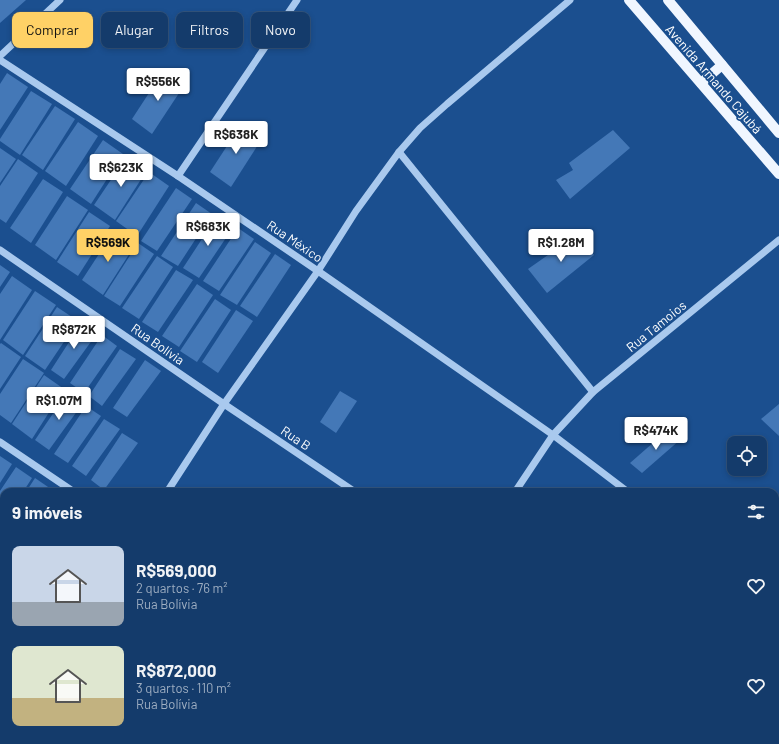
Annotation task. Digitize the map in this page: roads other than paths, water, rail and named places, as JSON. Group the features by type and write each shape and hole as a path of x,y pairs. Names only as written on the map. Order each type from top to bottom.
{"main road":[{"name":"Avenida Armando Cajubá","path":"629,0 779,174"},
{"name":"Avenida Armando Cajubá","path":"668,0 779,133"},
{"path":"701,83 722,65"}],"street":[{"path":"0,56 60,0"},
{"path":"178,176 297,0"},
{"path":"170,488 224,404 318,271 356,212 400,152 420,128 570,0"},
{"name":"Rua México","path":"0,60 178,176 318,271 553,435 623,488"},
{"path":"400,152 593,392"},
{"name":"Rua Tamoios","path":"517,488 553,435 593,392 779,240"},
{"name":"Rua Bolívia","path":"0,250 224,404"},
{"name":"Rua B","path":"224,404 349,488"},
{"path":"0,442 68,488"}]}
